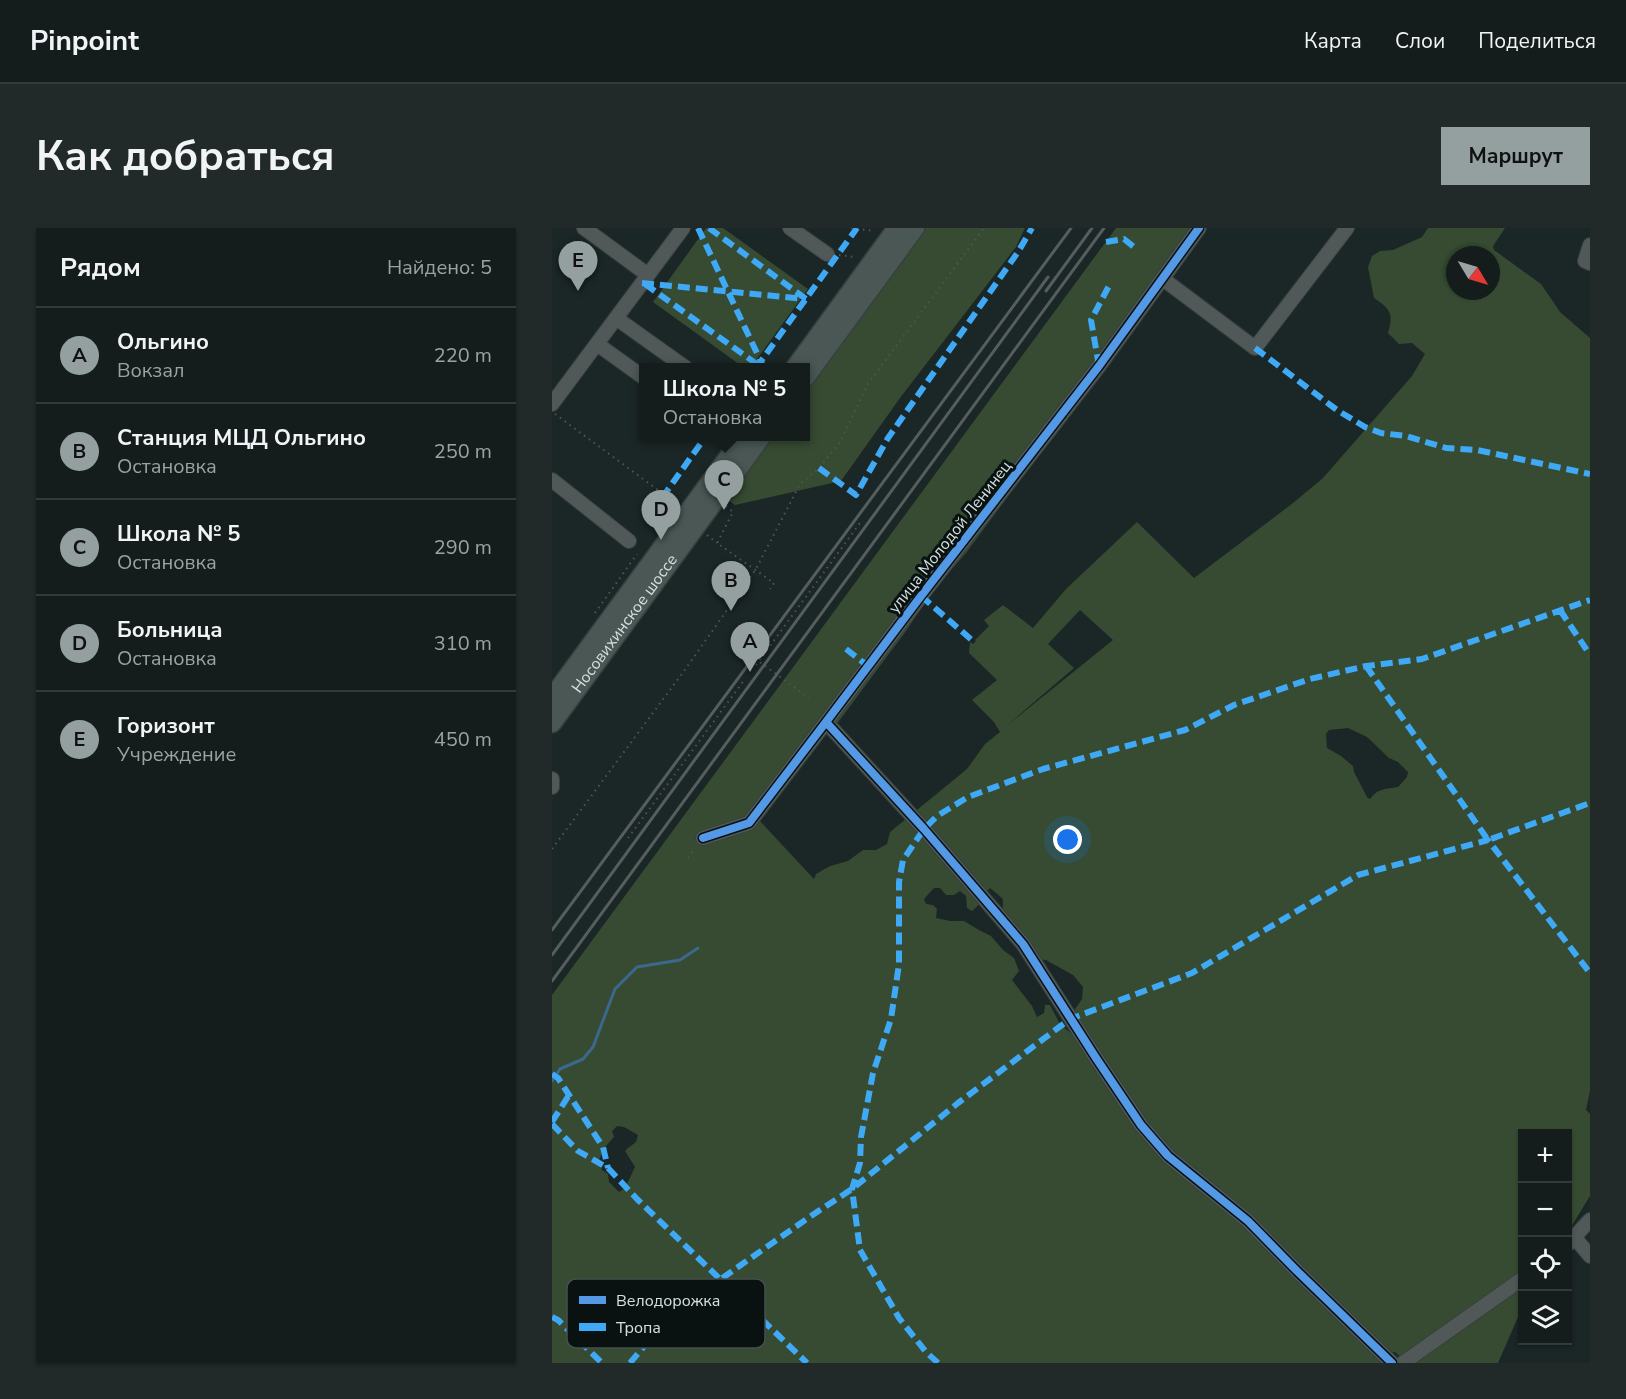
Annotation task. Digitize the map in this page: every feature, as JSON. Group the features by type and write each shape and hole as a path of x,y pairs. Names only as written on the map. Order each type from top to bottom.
{"main road":[{"path":"799,363 897,228"},
{"path":"810,371 915,228"},
{"name":"Носовихинское шоссе","path":"552,698 740,441"},
{"name":"Носовихинское шоссе","path":"552,723 758,441"}],"street":[{"path":"584,228 648,275"},
{"path":"552,404 683,228"},
{"name":"улица Молодой Ленинец","path":"702,838 748,823 1099,366 1199,228"},
{"path":"1163,279 1255,348 1347,228"},
{"path":"797,230 827,255"},
{"path":"1590,245 1585,261 1590,263"},
{"path":"616,318 679,363"},
{"path":"597,344 639,374"},
{"path":"552,480 629,541"},
{"path":"826,722 924,829 1023,944 1135,1115 1168,1156 1248,1221 1392,1363"},
{"path":"552,779 552,787"},
{"path":"1572,1240 1590,1220"},
{"path":"1572,1242 1590,1256"},
{"path":"1403,1363 1518,1282"}],"path":[{"path":"851,228 874,231"},
{"path":"552,849 684,671 756,569 800,484 819,468 840,442 868,384 984,228"},
{"path":"827,255 855,257"},
{"path":"552,412 658,490 671,508"},
{"path":"717,543 733,512 724,505"},
{"path":"759,661 860,523"},
{"path":"704,532 774,583 770,589"},
{"path":"731,641 809,698"},
{"path":"628,838 746,679"}],"green space":[{"path":"706,228 723,228 808,289 754,363 737,363 653,302"},
{"path":"926,228 1025,228 1016,247 900,398 841,481 735,505 725,498 768,441 810,441 810,384"},
{"path":"1116,228 1205,228 1172,276 1174,282 1164,288 966,553 927,597 906,631 836,725 825,735 759,820 814,879 816,874 830,866 848,861 863,850 876,850 887,844 890,832 967,769 985,744 1000,732 994,722 972,700 997,680 969,653 970,642 973,644 989,626 984,620 1003,605 1033,628 1066,589 1137,522 1194,578 1323,478 1412,376 1425,354 1412,343 1399,344 1388,333 1391,321 1389,312 1374,298 1368,267 1372,256 1380,251 1393,250 1422,237 1428,228 1505,228 1493,246 1446,246 1446,300 1500,300 1500,254 1541,284 1560,312 1590,338 1590,1091 1586,1110 1590,1114 1590,1196 1572,1225 1572,1129 1518,1129 1518,1317 1498,1363 1407,1363 1395,1352 1387,1353 1383,1363 552,1363 552,995","holes":["1080,610 1113,640 1005,727 1074,668 1048,644","1348,728 1367,737 1408,772 1407,777 1398,787 1379,791 1370,799 1354,772 1353,766 1327,748 1326,734 1329,730","934,888 940,888 946,895 954,895 960,891 966,896 967,908 972,911 987,897 987,891 990,888 1003,899 1003,912 1038,959 1046,960 1073,975 1083,987 1082,999 1073,1012 1074,1036 1060,1024 1050,1005 1045,1005 1044,1013 1037,1017 1032,1006 1012,980 1019,971 1014,958 1003,950 991,936 964,921 936,918 937,909 933,905 926,904 924,899","617,1126 624,1127 638,1135 636,1142 625,1151 635,1167 625,1188 619,1192 609,1182 608,1174 602,1170 599,1160 605,1147 614,1137 612,1131"]}],"waterway":[{"path":"552,1081 560,1069 583,1059 593,1047 615,989 637,967 680,960 698,948"}],"railway":[{"path":"552,930 1071,228"},
{"path":"1046,291 1092,228"},
{"path":"552,981 1104,228"},
{"path":"552,955 1048,277"}],"marked path":[{"path":"698,228 762,363"},
{"path":"709,228 806,299"},
{"path":"760,363 857,228"},
{"path":"819,468 856,495 888,438 1018,252 1032,228"},
{"path":"1106,242 1124,239 1134,247"},
{"path":"1099,366 1091,320 1111,282"},
{"path":"642,283 806,299"},
{"path":"645,284 755,363"},
{"path":"1255,348 1337,410 1365,427 1446,448 1477,450 1590,474"},
{"path":"662,498 702,441"},
{"path":"921,596 973,641"},
{"path":"938,1363 926,1352 899,1318 860,1250 852,1189 860,1163 861,1137 873,1073 891,1019 899,964 899,882 903,860 924,829 937,816 968,797 1043,769 1185,730 1234,705 1310,679 1366,666 1422,659 1590,600"},
{"path":"1560,610 1590,655"},
{"path":"846,649 868,666"},
{"path":"1366,666 1488,840 1590,803"},
{"path":"721,1279 852,1189 958,1103 1070,1019 1192,973 1358,875 1488,840 1590,973"},
{"path":"552,1074 558,1078 603,1147 608,1168"},
{"path":"552,1122 569,1095"},
{"path":"552,1124 578,1151 608,1168 720,1279"},
{"path":"552,1317 567,1329"},
{"path":"765,1322 807,1363"},
{"path":"587,1348 602,1363"},
{"path":"630,1363 643,1348"}],"cycle path":[{"path":"703,838 749,823 1099,366 1199,228"},
{"path":"826,722 924,829 1023,944 1141,1125 1168,1156 1248,1221 1392,1363"}],"place":[{"name":"Горизонт","path":"578,291"},
{"name":"Школа № 5","path":"724,510"},
{"name":"Больница","path":"661,540"},
{"name":"Станция МЦД Ольгино","path":"731,611"},
{"name":"Ольгино","path":"750,672"}]}
